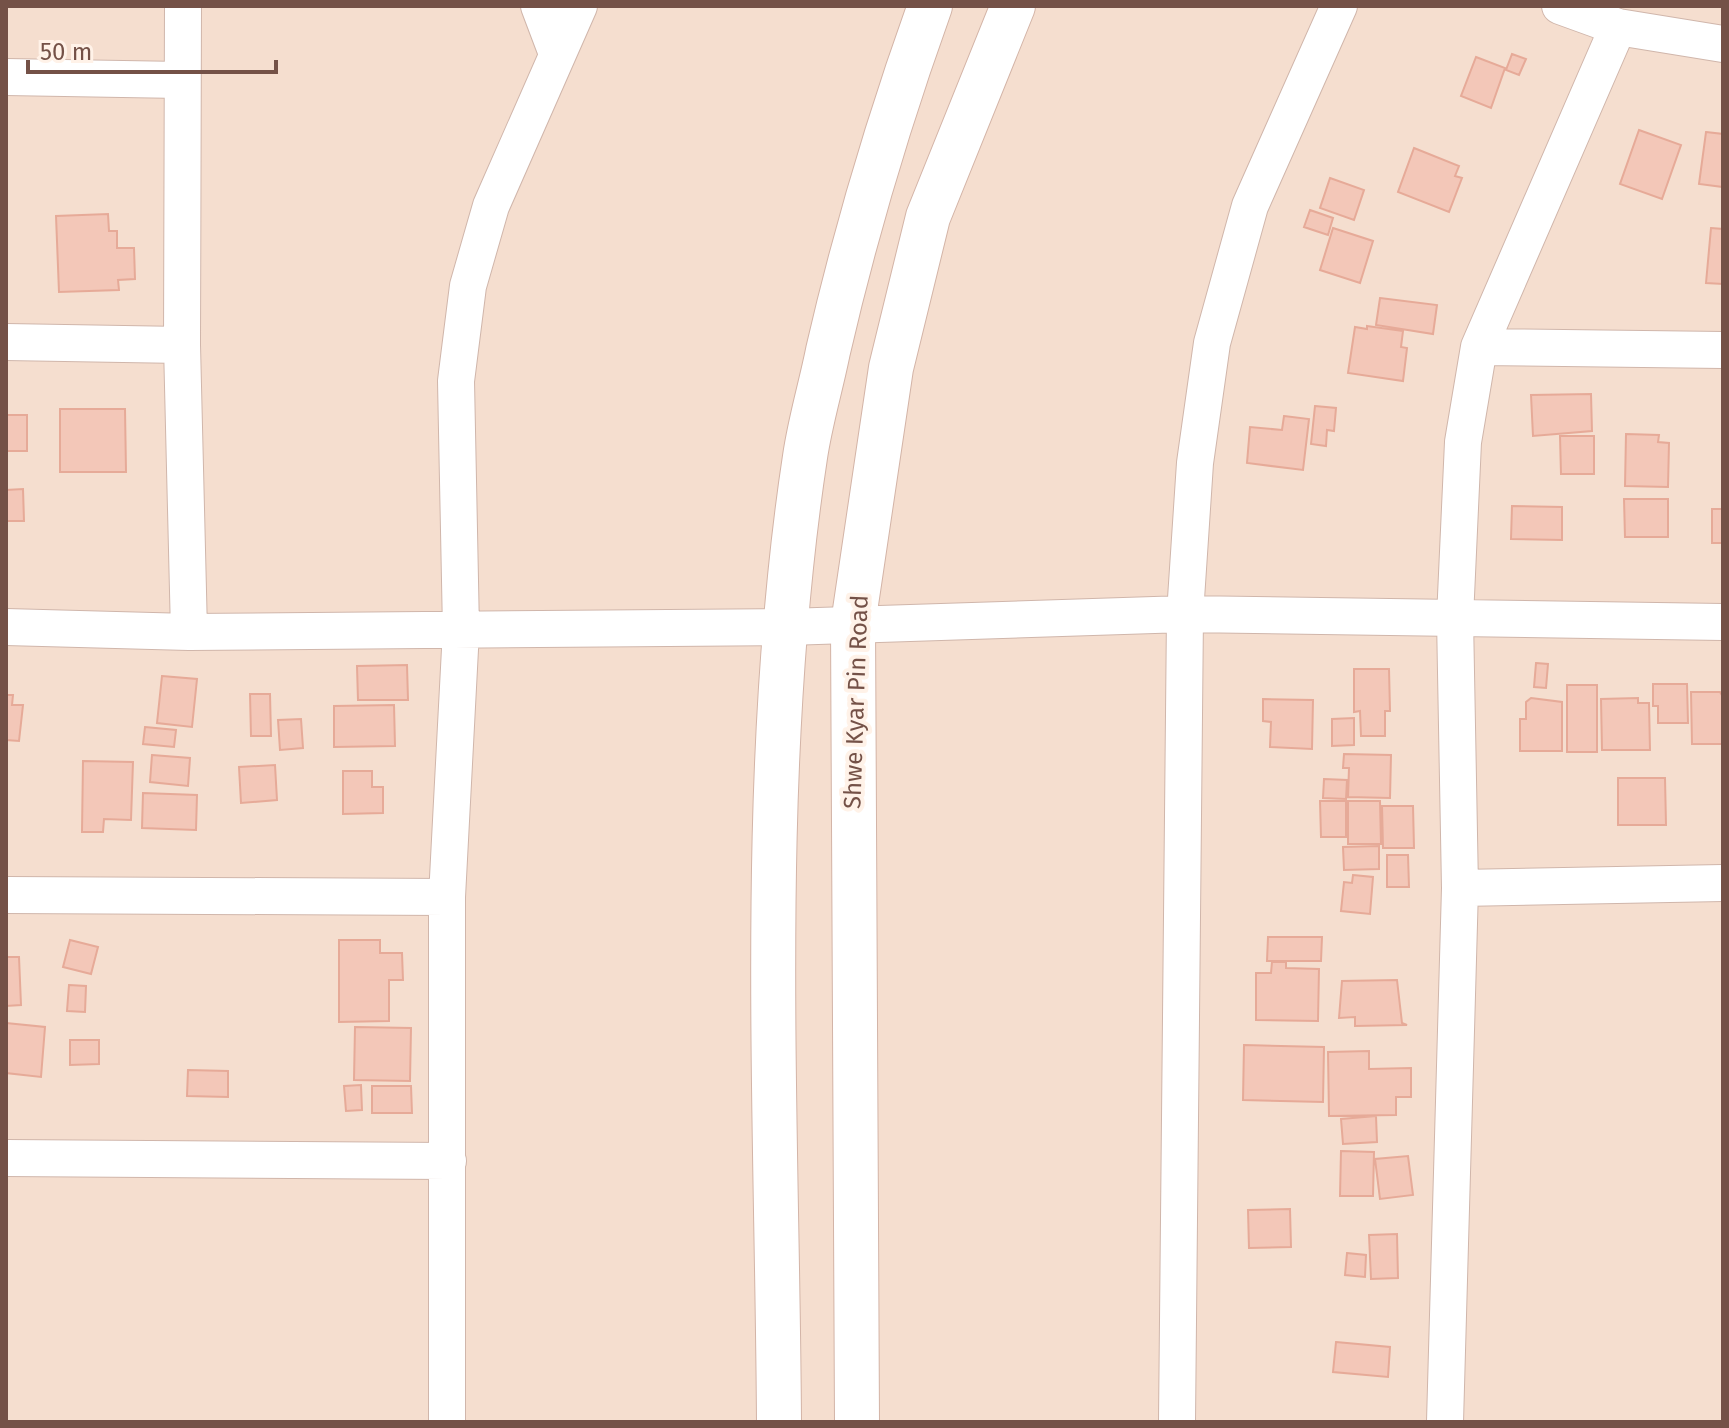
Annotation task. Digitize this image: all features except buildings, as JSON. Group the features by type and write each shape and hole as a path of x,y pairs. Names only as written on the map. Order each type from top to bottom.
{"street":[{"path":"183,6 182,345 189,632"},
{"path":"539,6 556,51"},
{"path":"447,1422 447,897 461,630 456,381 468,286 491,206 556,51 579,6"},
{"path":"779,1422 775,821 787,627 805,456 841,296 884,135 930,6"},
{"name":"Shwe Kyar Pin Road","path":"857,1422 853,624 891,368 928,217 1013,6"},
{"path":"1177,1422 1185,614 1195,463 1212,343 1250,206 1339,6"},
{"path":"1560,6 1618,27 1723,44"},
{"path":"1445,1422 1460,888 1455,618 1463,442 1479,347 1618,27"},
{"path":"6,77 181,80"},
{"path":"6,342 182,345"},
{"path":"1479,347 1723,350"},
{"path":"6,627 189,632 787,627 1185,614 1723,622"},
{"path":"1460,888 1723,883"},
{"path":"6,895 447,897"},
{"path":"6,1158 448,1161"}],"shaded area":[{"path":"6,6 1723,6 1723,1422 6,1422"}]}
